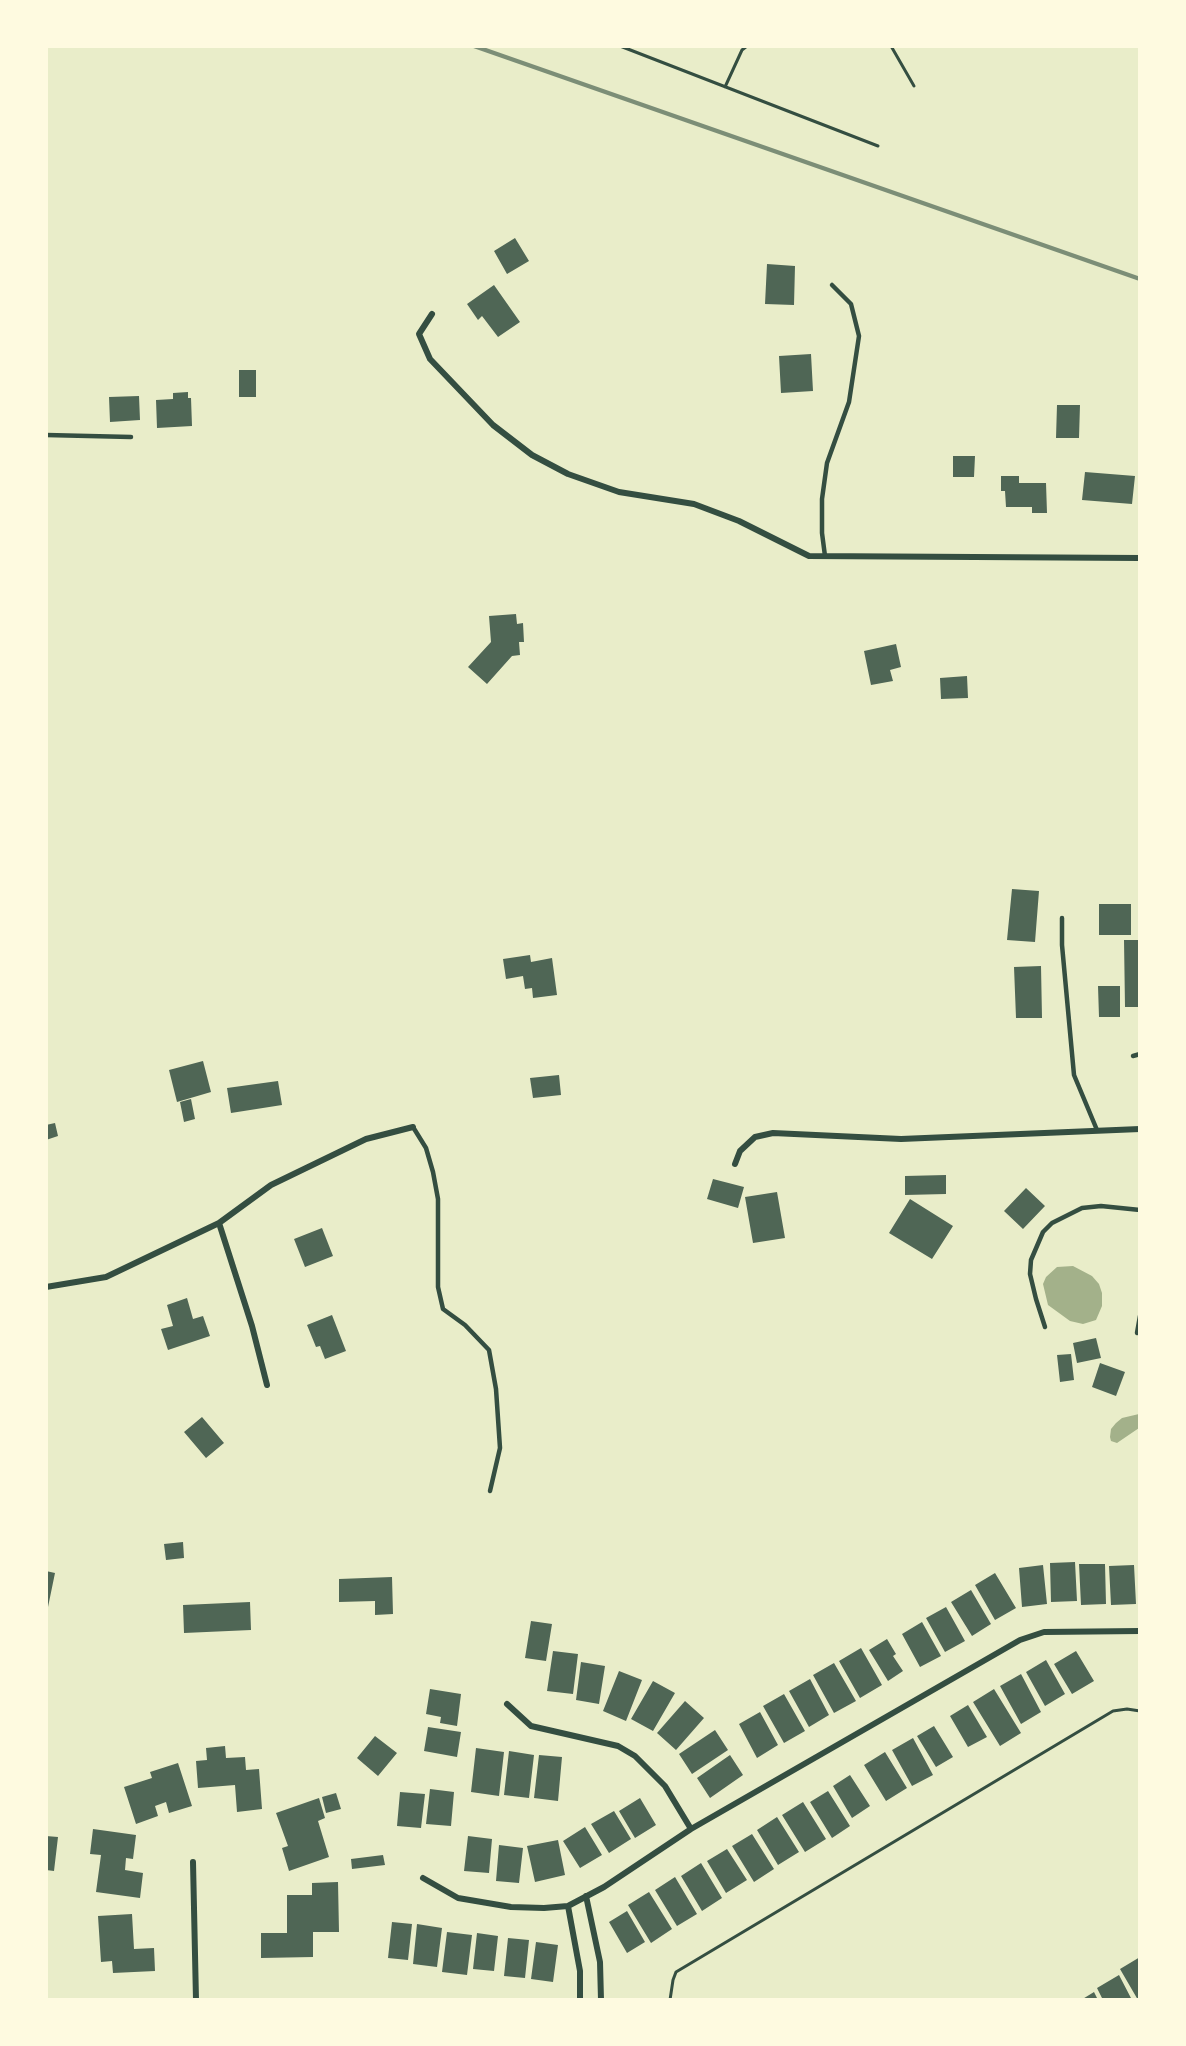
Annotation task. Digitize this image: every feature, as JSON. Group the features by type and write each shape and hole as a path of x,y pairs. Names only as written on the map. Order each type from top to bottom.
{"street":[{"path":"432,314 419,334 429,359 452,380 493,425 532,455 568,474 619,492 694,504 739,521 810,556 1140,558"},
{"path":"46,1287 106,1277 219,1223 271,1185 366,1139 413,1127"},
{"path":"735,1164 740,1151 756,1137 773,1133 901,1139 1140,1129"},
{"path":"219,1223 252,1326 267,1385"},
{"path":"423,1878 458,1898 511,1907 568,1906 604,1887 691,1829 1020,1640 1044,1632 1140,1631"},
{"path":"507,1704 531,1726 618,1746 635,1756 665,1786 691,1829"},
{"path":"193,1862 196,2000"},
{"path":"586,1896 600,1962 601,2000"},
{"path":"568,1906 580,1971 580,2000"}],"lane":[{"path":"825,556 822,499 827,463 849,402 858,336 851,304 832,285"},
{"path":"46,435 131,437"},
{"path":"1062,918 1062,945 1074,1075 1097,1130"},
{"path":"1132,1056 1140,1054"},
{"path":"413,1127 426,1148 438,1199 438,1287 443,1309 465,1325 489,1350 496,1389 500,1448 490,1491"},
{"path":"1045,1327 1030,1274 1031,1260 1043,1232 1052,1223 1082,1208 1101,1206 1140,1210"},
{"path":"1137,1333 1140,1316"}],"path":[{"path":"620,46 878,146"},
{"path":"725,87 742,50 747,46"},
{"path":"796,46 807,46"},
{"path":"891,46 914,86"},
{"path":"670,2000 676,1972 1113,1711 1140,1711"}],"shaded area":[{"path":"1073,1266 1092,1276 1099,1284 1102,1293 1102,1306 1096,1320 1083,1324 1070,1321 1048,1305 1043,1284 1046,1277 1057,1267"},
{"path":"1139,1414 1139,1428 1117,1443 1111,1441 1111,1429 1116,1423 1122,1418"}],"building":[{"path":"515,238 529,261 507,274 494,251"},
{"path":"767,264 795,266 794,305 765,304"},
{"path":"494,285 520,322 498,337 482,316 478,320 467,304"},
{"path":"811,354 813,391 781,393 779,356"},
{"path":"239,370 256,370 256,397 239,397"},
{"path":"188,392 188,398 191,398 192,426 157,428 156,400 173,399 173,393"},
{"path":"139,396 140,420 110,422 109,397"},
{"path":"1057,405 1080,405 1079,438 1056,438"},
{"path":"953,456 975,456 974,477 953,477"},
{"path":"1085,472 1135,476 1132,504 1082,500"},
{"path":"1001,476 1019,476 1019,483 1046,483 1047,513 1032,513 1032,507 1006,507 1005,491 1001,491"},
{"path":"516,614 517,624 523,623 524,642 519,642 520,655 512,656 487,684 468,667 491,642 489,616"},
{"path":"896,644 901,667 890,670 893,681 871,685 864,651"},
{"path":"967,676 968,698 941,699 940,678"},
{"path":"1012,889 1039,891 1035,942 1007,940"},
{"path":"1099,904 1131,904 1131,935 1099,935"},
{"path":"1124,940 1140,940 1140,1007 1125,1007"},
{"path":"530,955 531,962 552,958 557,995 533,998 532,988 525,989 523,976 506,979 503,959"},
{"path":"1041,966 1042,1018 1016,1018 1014,967"},
{"path":"1098,986 1120,986 1120,1017 1099,1017"},
{"path":"203,1061 211,1092 177,1102 169,1070"},
{"path":"559,1075 561,1095 533,1098 530,1078"},
{"path":"278,1081 282,1105 231,1113 227,1088"},
{"path":"191,1099 195,1119 184,1122 180,1102"},
{"path":"55,1123 58,1136 46,1140 46,1125"},
{"path":"946,1175 946,1194 905,1195 905,1176"},
{"path":"713,1179 744,1187 738,1208 707,1199"},
{"path":"1026,1188 1045,1206 1023,1229 1004,1211"},
{"path":"777,1192 785,1238 753,1243 745,1197"},
{"path":"910,1199 953,1226 932,1259 889,1233"},
{"path":"322,1228 333,1256 305,1267 294,1239"},
{"path":"187,1298 193,1319 203,1316 210,1336 168,1350 161,1329 173,1326 167,1305"},
{"path":"332,1315 346,1351 325,1359 320,1346 316,1347 307,1325"},
{"path":"1096,1338 1101,1358 1077,1363 1073,1343"},
{"path":"1071,1354 1074,1380 1060,1382 1057,1355"},
{"path":"1100,1363 1125,1372 1116,1396 1092,1387"},
{"path":"202,1417 224,1443 206,1458 184,1432"},
{"path":"183,1542 184,1558 166,1560 164,1544"},
{"path":"1075,1562 1077,1601 1051,1602 1050,1563"},
{"path":"1079,1564 1105,1564 1106,1604 1081,1605"},
{"path":"1043,1565 1047,1604 1022,1607 1019,1568"},
{"path":"1134,1565 1136,1604 1111,1605 1109,1566"},
{"path":"46,1571 55,1573 48,1607 46,1607"},
{"path":"995,1573 1016,1608 995,1620 975,1585"},
{"path":"392,1577 393,1614 375,1615 375,1601 339,1602 339,1579"},
{"path":"971,1590 991,1624 972,1636 951,1602"},
{"path":"250,1602 251,1630 184,1633 183,1605"},
{"path":"946,1607 965,1641 945,1652 926,1618"},
{"path":"531,1621 552,1624 546,1661 525,1658"},
{"path":"922,1622 941,1656 920,1667 902,1634"},
{"path":"887,1639 896,1654 893,1656 903,1671 888,1681 869,1650"},
{"path":"861,1648 882,1685 860,1698 839,1661"},
{"path":"553,1651 578,1654 573,1694 547,1691"},
{"path":"1076,1651 1094,1681 1072,1694 1054,1664"},
{"path":"1046,1660 1065,1694 1045,1706 1026,1672"},
{"path":"581,1662 605,1666 599,1704 576,1700"},
{"path":"834,1663 856,1701 834,1713 813,1675"},
{"path":"619,1671 642,1680 626,1721 603,1711"},
{"path":"1021,1674 1041,1712 1021,1724 1000,1686"},
{"path":"810,1679 829,1715 809,1727 789,1691"},
{"path":"653,1681 675,1693 653,1731 631,1719"},
{"path":"430,1689 461,1694 457,1726 440,1723 441,1717 426,1714"},
{"path":"994,1689 1021,1733 1000,1746 973,1702"},
{"path":"784,1694 805,1731 784,1743 763,1706"},
{"path":"685,1701 704,1718 676,1750 657,1733"},
{"path":"968,1705 987,1737 968,1747 950,1716"},
{"path":"760,1712 778,1745 757,1758 739,1724"},
{"path":"934,1726 953,1757 936,1767 917,1736"},
{"path":"428,1727 461,1732 457,1757 424,1751"},
{"path":"715,1730 728,1750 692,1774 679,1754"},
{"path":"375,1736 397,1753 378,1776 357,1758"},
{"path":"913,1738 933,1775 912,1786 892,1750"},
{"path":"225,1746 226,1758 245,1757 246,1770 259,1769 262,1809 237,1812 235,1785 198,1788 196,1761 207,1760 206,1748"},
{"path":"476,1748 504,1752 499,1796 471,1792"},
{"path":"509,1751 534,1755 529,1798 504,1795"},
{"path":"885,1752 907,1788 886,1801 864,1765"},
{"path":"539,1755 562,1757 558,1801 534,1798"},
{"path":"730,1755 743,1775 710,1798 697,1778"},
{"path":"178,1763 192,1806 169,1813 166,1802 155,1806 158,1816 136,1824 124,1787 152,1778 150,1772"},
{"path":"850,1775 870,1806 852,1818 833,1786"},
{"path":"430,1789 454,1792 451,1826 426,1824"},
{"path":"828,1791 850,1826 832,1838 810,1802"},
{"path":"400,1792 425,1794 421,1828 397,1826"},
{"path":"336,1793 341,1809 326,1813 322,1797"},
{"path":"319,1798 325,1818 318,1821 329,1857 289,1871 282,1848 288,1846 276,1813"},
{"path":"640,1798 656,1825 635,1838 619,1811"},
{"path":"803,1802 826,1839 805,1852 782,1815"},
{"path":"614,1811 631,1839 609,1853 591,1824"},
{"path":"777,1817 799,1852 778,1865 757,1830"},
{"path":"585,1827 602,1855 580,1868 563,1841"},
{"path":"93,1829 136,1835 133,1859 126,1858 125,1870 143,1873 140,1898 96,1892 101,1855 90,1854"},
{"path":"752,1834 774,1869 754,1882 732,1846"},
{"path":"46,1836 58,1837 54,1871 46,1870"},
{"path":"468,1836 492,1839 489,1873 464,1871"},
{"path":"558,1840 565,1875 535,1882 527,1846"},
{"path":"499,1845 523,1848 519,1883 496,1881"},
{"path":"727,1849 747,1880 726,1893 707,1861"},
{"path":"383,1855 385,1865 352,1869 351,1859"},
{"path":"701,1863 722,1898 702,1911 681,1876"},
{"path":"675,1877 697,1914 677,1926 655,1890"},
{"path":"338,1882 339,1932 313,1932 313,1957 261,1958 261,1933 287,1933 287,1895 312,1895 312,1883"},
{"path":"649,1892 672,1929 651,1943 628,1905"},
{"path":"627,1911 645,1942 627,1953 609,1922"},
{"path":"132,1914 134,1949 154,1948 155,1971 113,1973 112,1961 101,1962 98,1916"},
{"path":"392,1922 412,1924 408,1960 388,1958"},
{"path":"417,1924 442,1928 437,1967 413,1964"},
{"path":"447,1932 472,1935 467,1975 442,1972"},
{"path":"477,1933 498,1936 494,1971 473,1969"},
{"path":"508,1938 529,1940 525,1978 504,1976"},
{"path":"536,1942 558,1945 553,1982 531,1979"},
{"path":"1140,1957 1140,2000 1138,2000 1120,1969"},
{"path":"1119,1975 1132,2000 1103,2000 1097,1988"},
{"path":"1094,1992 1098,2000 1081,2000"}],"railway":[{"path":"474,46 1140,279"}]}
